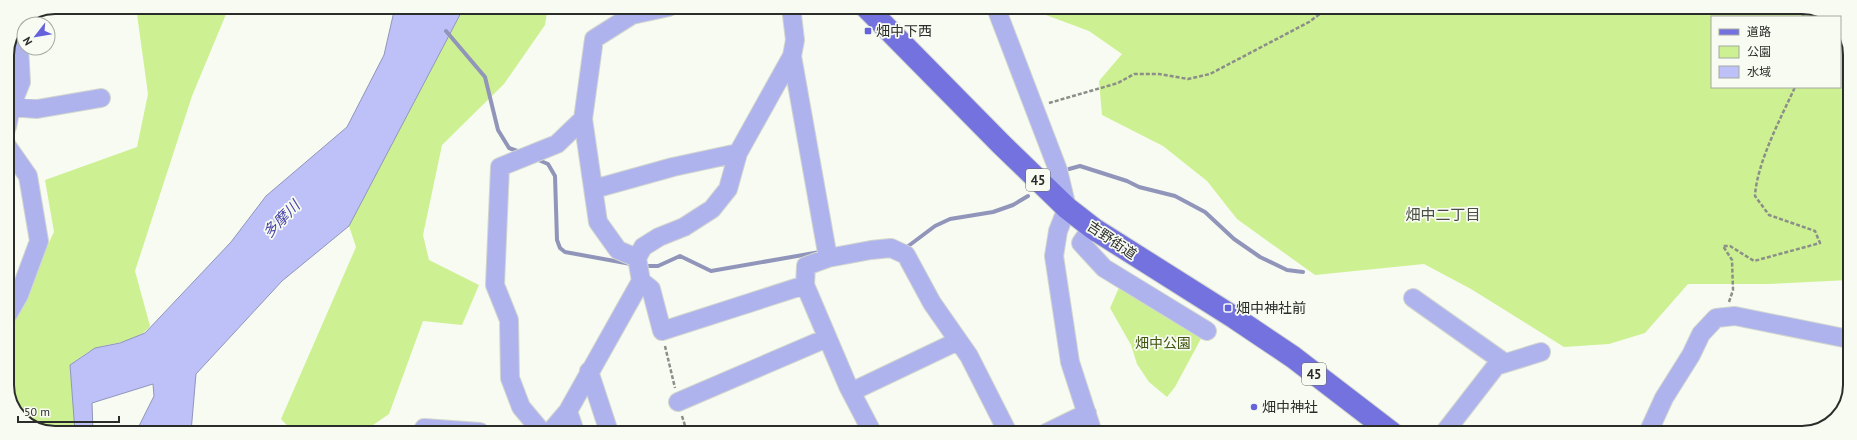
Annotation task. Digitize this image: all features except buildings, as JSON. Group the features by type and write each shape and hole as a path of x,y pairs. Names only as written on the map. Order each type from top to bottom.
{"main road":[{"name":"吉野街道","path":"872,14 1067,208 1092,227 1293,357 1383,426"}],"street":[{"path":"637,14 632,15 594,39 583,119 598,222 618,250 637,258"},
{"path":"555,426 568,411 640,281 637,258 643,247 659,237 684,227 712,209 728,189 738,153 792,56 795,40 792,14"},
{"path":"998,14 1058,170 1067,208 1058,231 1054,256 1070,362 1091,426"},
{"path":"14,99 20,82 19,56"},
{"path":"792,56 827,252"},
{"path":"14,107 36,109 102,98"},
{"path":"537,426 521,407 510,378 509,320 495,285 500,167 557,144 583,119"},
{"path":"594,189 673,167 738,153"},
{"path":"14,156 28,176 39,241 19,295 14,304"},
{"path":"1092,227 1081,243 1104,268 1207,331"},
{"path":"869,426 851,392 805,285 806,266 827,252 891,248 906,255 932,303 969,356 1004,426"},
{"path":"640,281 651,289 662,331 805,285"},
{"path":"1413,298 1505,363"},
{"path":"1651,426 1664,398 1688,361 1701,334 1716,318 1735,316 1843,338"},
{"path":"678,402 827,338"},
{"path":"851,392 958,341"},
{"path":"1449,426 1496,366 1541,352"},
{"path":"589,371 607,426"},
{"path":"568,411 573,426"},
{"path":"1060,426 1087,412"}],"path":[{"path":"1035,107 1118,83 1134,74 1159,74 1188,79 1210,74 1309,22 1320,14"},
{"path":"1724,316 1733,290 1732,260 1723,246 1730,246 1754,261 1820,242 1815,231 1769,214 1755,196 1756,183 1763,163 1795,88"},
{"path":"662,331 678,402 685,426"}],"green space":[{"path":"137,14 226,14 192,96 135,271 150,326 145,332 132,339 93,349 70,365 75,426 42,424 24,412 15,395 14,314 54,232 45,180 137,147 148,94"},
{"path":"460,14 547,14 545,25 504,84 442,145 423,235 429,260 479,285 462,325 423,321 389,414 372,426 287,426 281,419 356,247 349,226"},
{"path":"1043,14 1802,14 1814,16 1711,16 1711,88 1841,88 1841,42 1843,53 1843,280 1768,284 1688,284 1645,333 1609,344 1564,347 1471,289 1424,264 1315,275 1237,219 1207,181 1163,146 1102,115 1099,81 1122,54 1089,31"},
{"name":"畑中公園","path":"1122,281 1204,333 1175,387 1167,397 1149,382 1137,364 1131,345 1110,308"}],"water":[{"name":"多摩川","path":"393,14 460,14 349,226 282,281 196,374 192,426 139,426 154,396 153,384 92,403 93,426 75,426 70,365 95,348 120,343 145,333 231,242 266,196 347,127 384,55"}],"waterway":[{"path":"446,31 485,77 498,130 509,148 520,152"},
{"path":"536,159 548,164 555,176 557,240 560,248 565,252 631,264"},
{"path":"1069,169 1080,166 1127,181 1139,187 1175,196 1205,212 1234,239 1260,257 1287,270 1303,272"},
{"path":"903,246 907,247 935,226 950,219 993,212 1013,205 1028,196"},
{"path":"644,266 658,266 680,256 711,271 820,252"}],"place":[{"name":"畑中下西","path":"868,31"},
{"name":"畑中神社前","path":"1228,308"},
{"name":"畑中神社","path":"1254,407"}],"district":[{"name":"畑中二丁目","path":"1443,214"}]}
